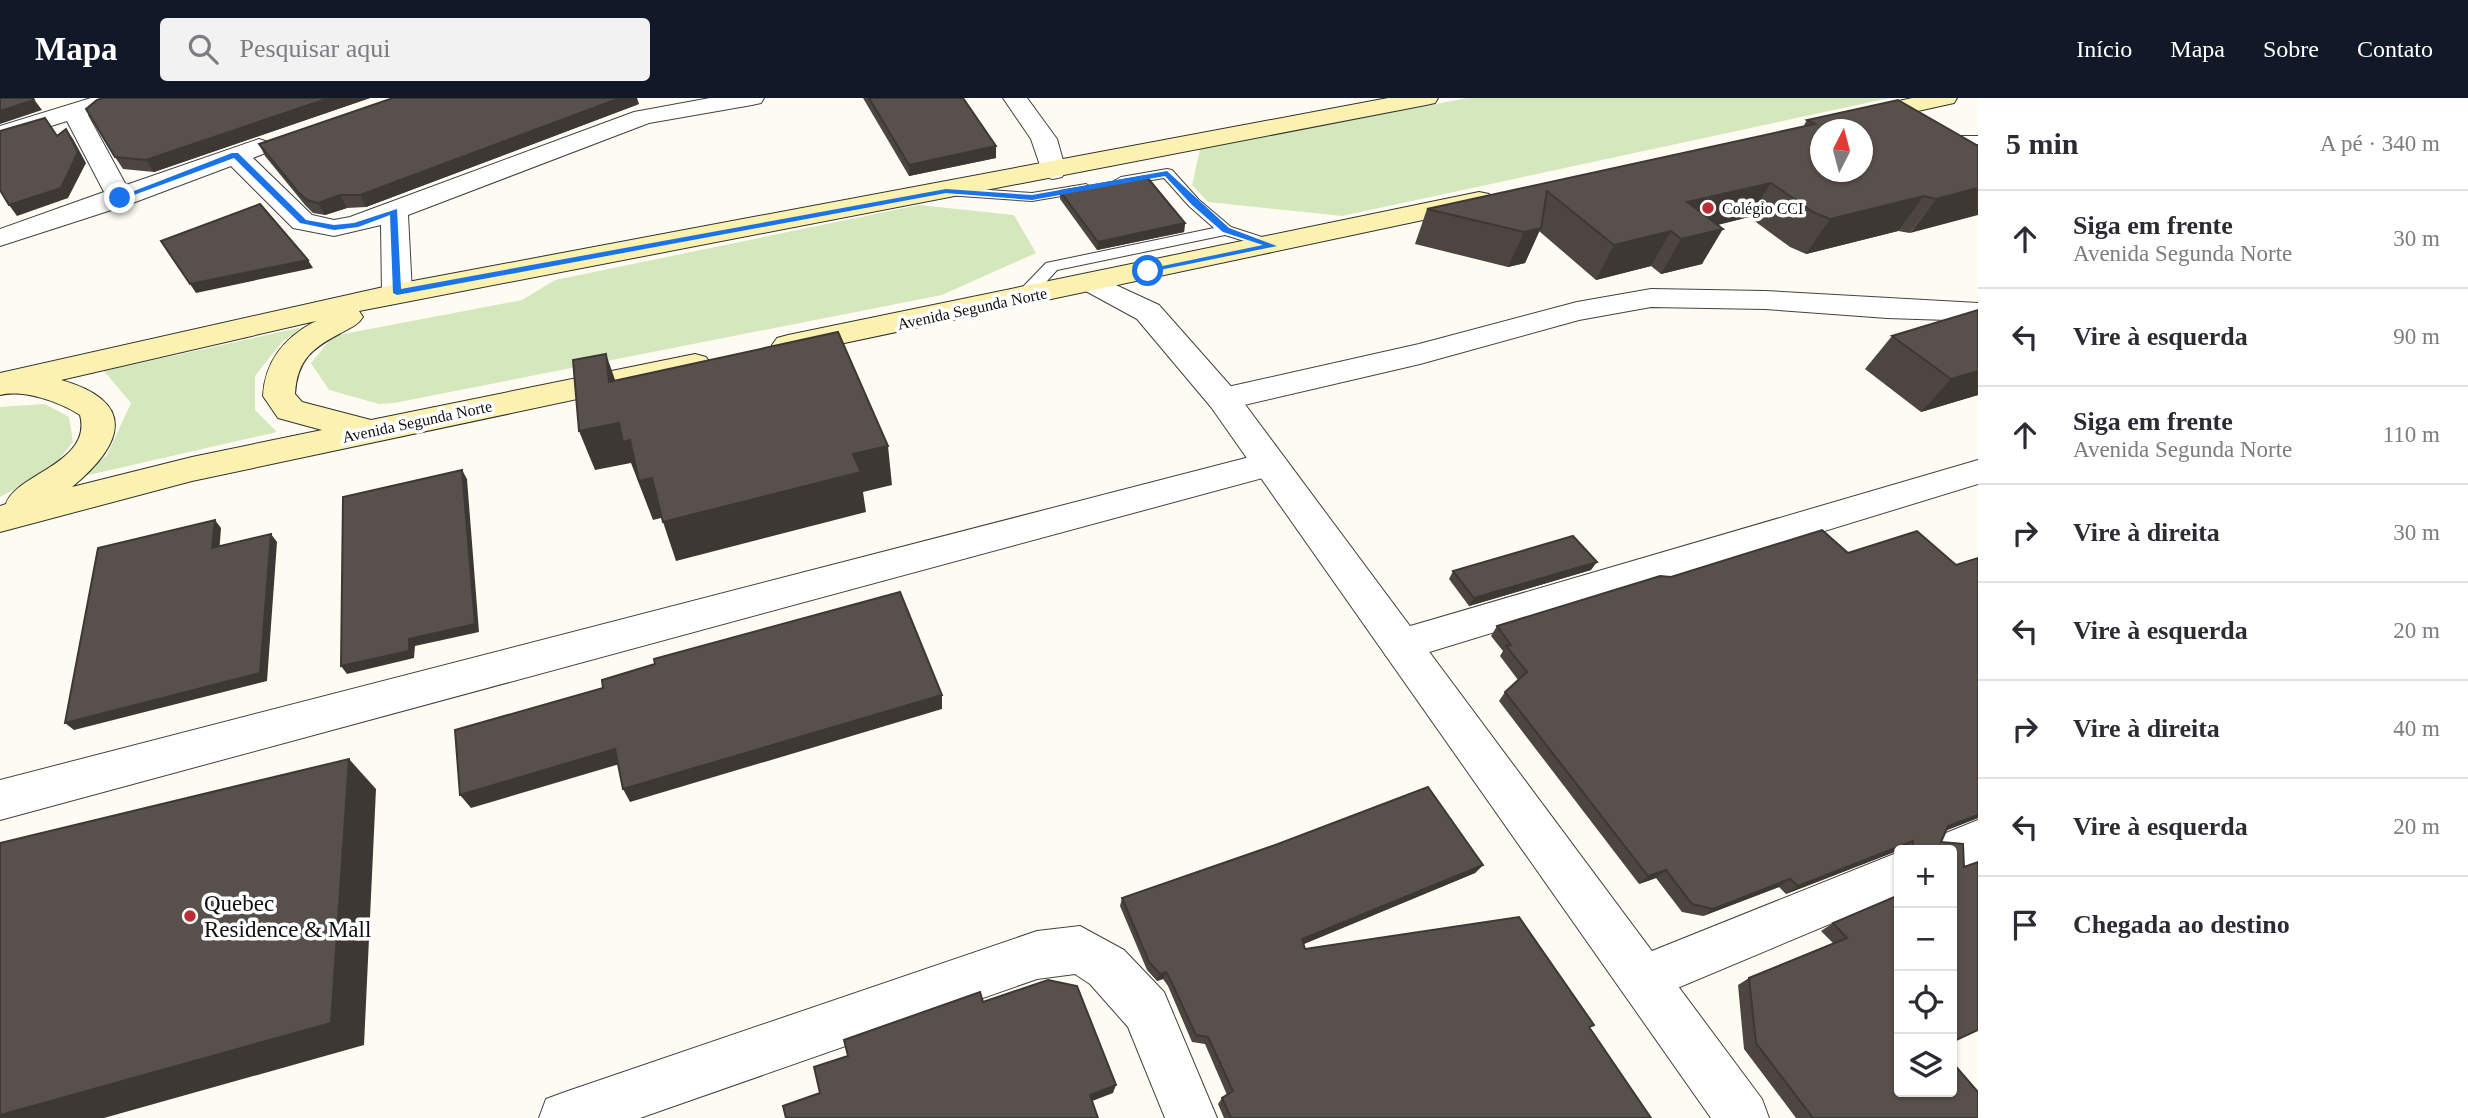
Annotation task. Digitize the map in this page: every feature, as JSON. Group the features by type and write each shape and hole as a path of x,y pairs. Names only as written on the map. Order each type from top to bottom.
{"main road":[{"path":"1,384 397,293 1053,171 1426,98"},
{"path":"1854,119 1924,108"},
{"name":"Avenida Segunda Norte","path":"763,350 1272,246 1500,195"},
{"path":"379,428 336,423 290,410 279,396 278,381 287,358 305,340 397,293"},
{"name":"Avenida Segunda Norte","path":"0,518 192,469 379,428 722,359"},
{"path":"0,518 72,470 90,448 99,426 95,408 56,388 1,384"}],"street":[{"path":"617,98 643,117"},
{"path":"235,155 303,222 334,228 355,225 394,211 643,117 752,98"},
{"path":"1015,98 1044,139 1053,171"},
{"path":"0,134 105,100"},
{"path":"74,112 120,198"},
{"path":"0,238 120,198 286,137"},
{"path":"1044,139 1095,162"},
{"path":"394,211 397,293"},
{"path":"1148,271 1148,312"},
{"path":"1091,283 1148,312 1223,399 1743,1118"},
{"path":"1223,399 1420,354 1577,311 1651,298 1765,300 1887,309 1978,312"},
{"path":"0,800 1269,464"},
{"path":"1400,645 1978,472"},
{"path":"1957,850 1978,841"},
{"path":"1644,978 1894,875"},
{"path":"565,1118 632,1106 1037,955 1080,950 1107,967 1146,1010 1191,1118"}],"lane":[{"path":"1978,140 1955,136 1953,144 1954,150 1978,169"},
{"path":"1167,173 1176,146"},
{"path":"946,191 1032,197 1167,173"},
{"path":"1167,173 1194,203 1226,230 1272,246"},
{"path":"1023,297 1052,266 1226,230"}],"green space":[{"path":"1467,98 1890,98 1342,216 1208,202 1192,185 1200,149"},
{"path":"919,205 1014,215 1036,253 942,295 394,403 379,404 329,390 311,363 333,336 522,300 555,280"},
{"path":"303,327 282,342 255,376 255,410 277,432 80,477 107,455 131,403 104,371"},
{"path":"45,404 69,417 73,442 49,472 0,497 0,407"}],"building":[{"path":"0,98 33,98 34,100 0,111"},
{"path":"103,98 329,98 146,160 115,157 86,109"},
{"path":"393,98 620,98 360,195 340,195 318,203 307,200 298,192 259,144"},
{"path":"869,98 963,98 996,146 909,165"},
{"path":"1898,100 1978,146 1978,188 1936,199 1924,196 1830,219 1813,212 1771,183 1687,202 1723,229 1681,239 1671,231 1614,245 1547,191 1541,228 1524,232 1427,209 1810,125 1810,182 1873,182 1873,119 1812,119"},
{"path":"45,118 57,136 66,129 78,152 61,188 9,205 0,190 0,131"},
{"path":"1146,176 1185,223 1098,242 1060,191"},
{"path":"260,204 308,260 190,284 161,241"},
{"path":"1978,310 1978,371 1951,379 1892,336"},
{"path":"838,332 888,446 853,454 861,472 663,522 652,478 639,481 630,440 623,442 619,423 579,431 573,360 606,354 609,382"},
{"path":"462,470 475,624 409,639 409,651 341,666 343,497"},
{"path":"215,520 212,548 271,534 260,673 65,723 98,548"},
{"path":"1822,530 1848,553 1917,531 1956,565 1978,558 1978,815 1948,826 1941,842 1963,844 1964,867 1978,862 1978,1030 1957,1040 1957,845 1913,845 1913,841 1894,845 1894,848 1798,886 1790,879 1713,909 1692,904 1666,870 1648,876 1505,692 1527,672 1506,646 1511,645 1497,626 1660,576 1671,577"},
{"path":"1573,536 1597,562 1474,598 1453,571"},
{"path":"900,592 942,695 623,789 615,749 460,795 455,730 603,688 602,680 655,664 654,659"},
{"name":"Quebec Residence & Mall","path":"349,759 331,1023 0,1115 0,843"},
{"path":"1428,787 1483,865 1302,939 1305,949 1519,917 1594,1025 1589,1027 1651,1118 1231,1118 1222,1098 1233,1091 1208,1037 1196,1035 1166,972 1160,974 1149,962 1122,898 1278,844"},
{"path":"1894,897 1894,1097 1957,1097 1957,1068 1978,1092 1978,1118 1813,1118 1756,1043 1749,978 1847,938 1833,923"},
{"path":"1048,980 1077,986 1116,1085 1090,1095 1098,1118 786,1118 783,1106 820,1093 814,1067 848,1056 844,1040 980,992 983,1002"}],"place":[{"name":"Colégio CCI","path":"1708,208"},
{"name":"Quebec Residence & Mall","path":"190,916"}],"route":[{"path":"120,198 235,155 303,222 334,228 355,225 394,211 397,293 946,191 1032,197 1167,173 1194,203 1226,230 1272,246 1148,271"}]}
